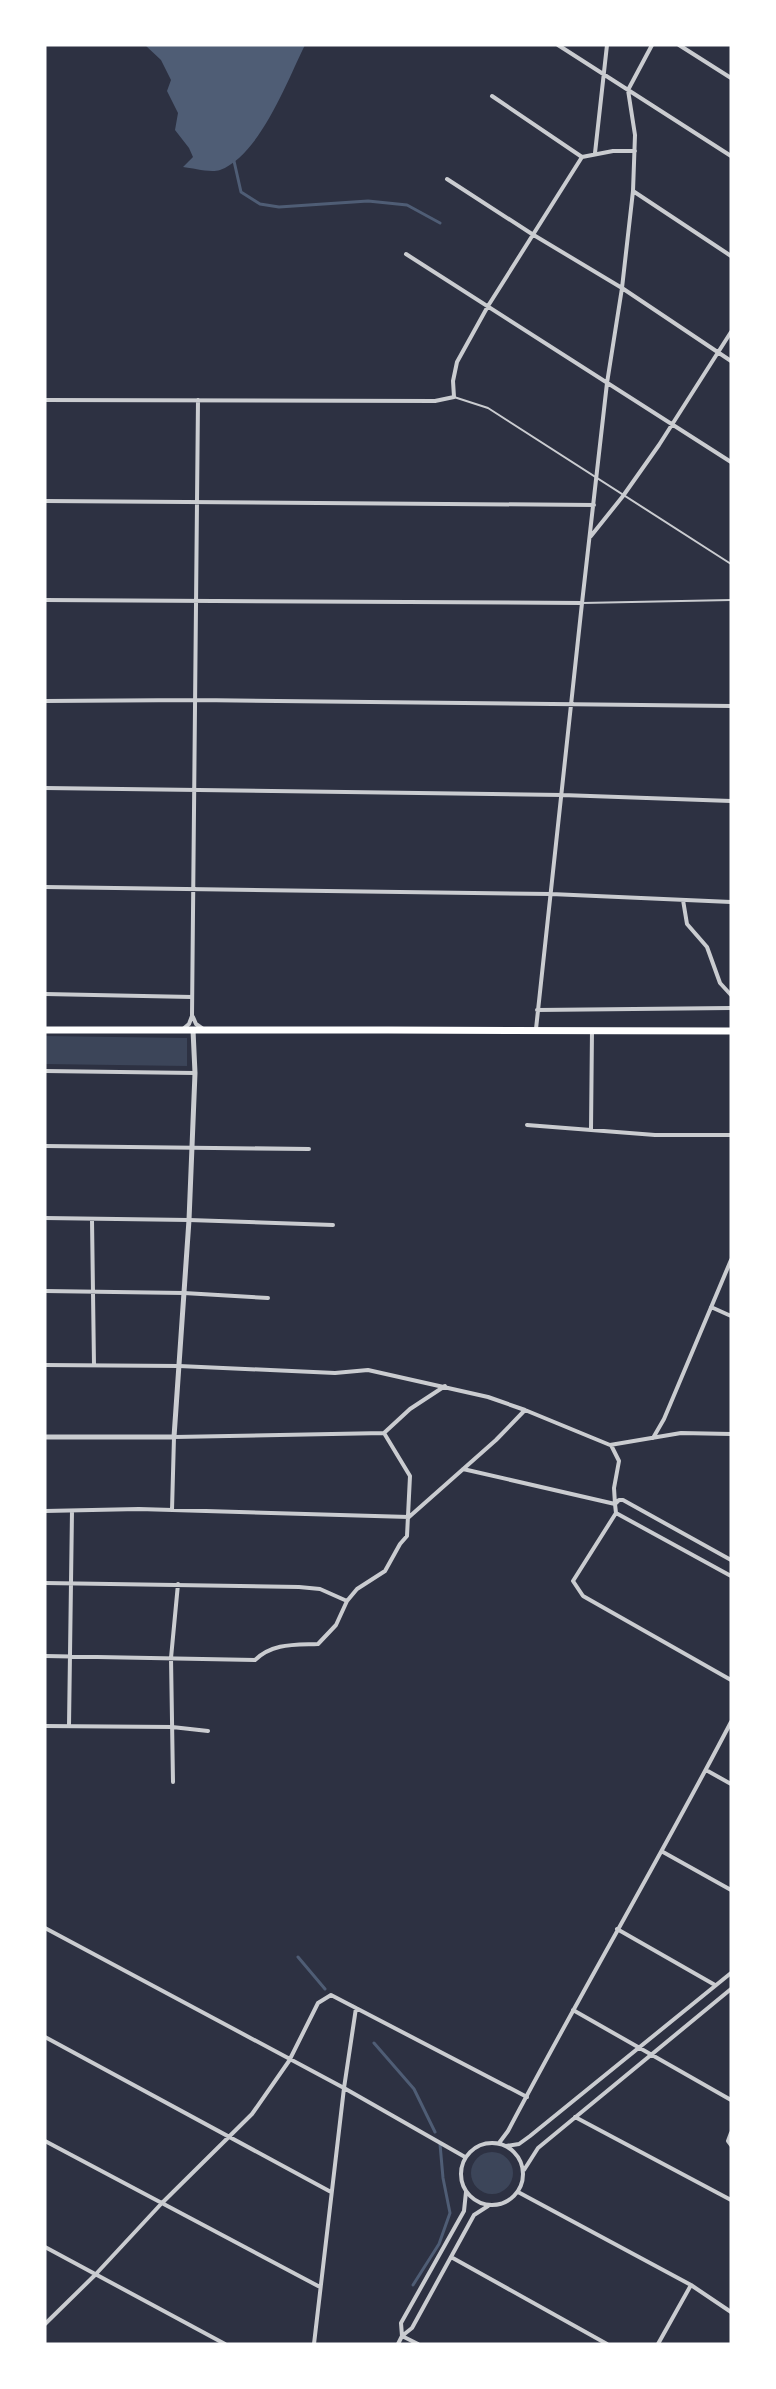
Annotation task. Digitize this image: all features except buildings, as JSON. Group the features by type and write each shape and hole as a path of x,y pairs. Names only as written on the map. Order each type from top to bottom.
{"main road":[{"path":"45,1029 731,1031"}],"street":[{"path":"558,45 731,156"},
{"path":"595,153 607,45"},
{"path":"536,1029 607,383 622,288 633,191 635,151 628,90 652,45"},
{"path":"679,45 731,78"},
{"path":"492,96 582,157"},
{"path":"45,400 435,401 454,397 453,381 457,362 488,306 582,157 595,153 635,151"},
{"path":"447,178 532,234 622,288 731,361"},
{"path":"633,191 731,256"},
{"path":"406,254 731,462"},
{"path":"590,537 623,496 673,424 731,332"},
{"path":"181,1030 189,1024 192,1016 198,600 198,400"},
{"path":"45,501 594,505"},
{"path":"45,600 582,603"},
{"path":"45,700 731,706"},
{"path":"45,788 562,795 731,801"},
{"path":"45,887 551,894 731,902"},
{"path":"683,900 687,924 707,947 720,983 731,995"},
{"path":"45,994 192,997"},
{"path":"537,1010 731,1008"},
{"path":"192,1016 196,1024 207,1031"},
{"path":"591,1129 592,1029"},
{"path":"172,1510 174,1437 189,1220 195,1073 193,1030"},
{"path":"45,1071 195,1073"},
{"path":"527,1125 655,1135 731,1135"},
{"path":"45,1146 309,1149"},
{"path":"45,1218 333,1225"},
{"path":"92,1220 94,1365"},
{"path":"652,1439 664,1419 731,1260"},
{"path":"45,1291 184,1293 268,1298"},
{"path":"711,1307 731,1316"},
{"path":"45,1365 179,1366 335,1373 368,1370 445,1386 525,1410 610,1445 681,1433 731,1434"},
{"path":"45,1437 384,1433 410,1409 445,1386"},
{"path":"45,1511 172,1510 410,1517 496,1440 525,1410"},
{"path":"45,1656 255,1660 265,1651 273,1648 318,1644 336,1625 347,1601 357,1589 386,1571 400,1544 407,1536 410,1517 408,1502 410,1476 384,1433"},
{"path":"610,1445 619,1461 614,1488 616,1513 573,1581 583,1596 731,1680"},
{"path":"462,1469 615,1504"},
{"path":"615,1504 623,1500 731,1560"},
{"path":"69,1726 72,1510"},
{"path":"616,1513 731,1576"},
{"path":"45,1583 299,1587 320,1589 347,1601"},
{"path":"173,1782 171,1659 178,1584"},
{"path":"499,2143 508,2132 617,1929 663,1852 731,1722"},
{"path":"45,1726 172,1727 208,1731"},
{"path":"706,1770 731,1784"},
{"path":"663,1852 731,1890"},
{"path":"45,1928 289,2061 344,2088 465,2157"},
{"path":"617,1929 714,1984"},
{"path":"506,2146 519,2144 530,2136 714,1984 731,1973"},
{"path":"524,2170 538,2148 730,1992"},
{"path":"45,2324 95,2275 161,2204 230,2137 264,2099 289,2061 318,2003 331,1995 526,2097"},
{"path":"314,2344 344,2088 356,2008"},
{"path":"573,2010 731,2100"},
{"path":"45,2037 331,2192"},
{"path":"575,2117 731,2200"},
{"path":"731,2133 728,2139 731,2145"},
{"path":"45,2141 320,2287"},
{"path":"486,2143 499,2143 506,2146 517,2154 524,2170 524,2179 518,2192 502,2204 489,2205 476,2202 466,2192 461,2181 460,2173 465,2157 478,2146 486,2143"},
{"path":"402,2336 400,2323 464,2211 466,2192"},
{"path":"518,2192 691,2285 731,2312"},
{"path":"398,2344 402,2336 412,2328 474,2215 489,2205"},
{"path":"45,2247 225,2344"},
{"path":"451,2257 607,2344"},
{"path":"658,2344 691,2285"},
{"path":"402,2336 418,2344"}],"lane":[{"path":"454,397 488,408 731,564"},
{"path":"582,603 731,600"}],"shaded area":[{"path":"145,45 305,45 281,96 260,133 234,162 220,170 211,171 183,167 193,157 175,130 178,113 167,91 171,80 161,60"},
{"path":"45,1036 187,1038 187,1066 45,1064"},
{"path":"492,2152 507,2158 513,2173 507,2188 492,2194 477,2188 471,2173 477,2158"}],"waterway":[{"path":"234,161 241,192 260,204 279,207 368,201 407,205 440,223"},
{"path":"298,1957 325,1989"},
{"path":"374,2043 414,2089 435,2132"},
{"path":"413,2285 439,2244 450,2213 443,2178 440,2144"}]}
